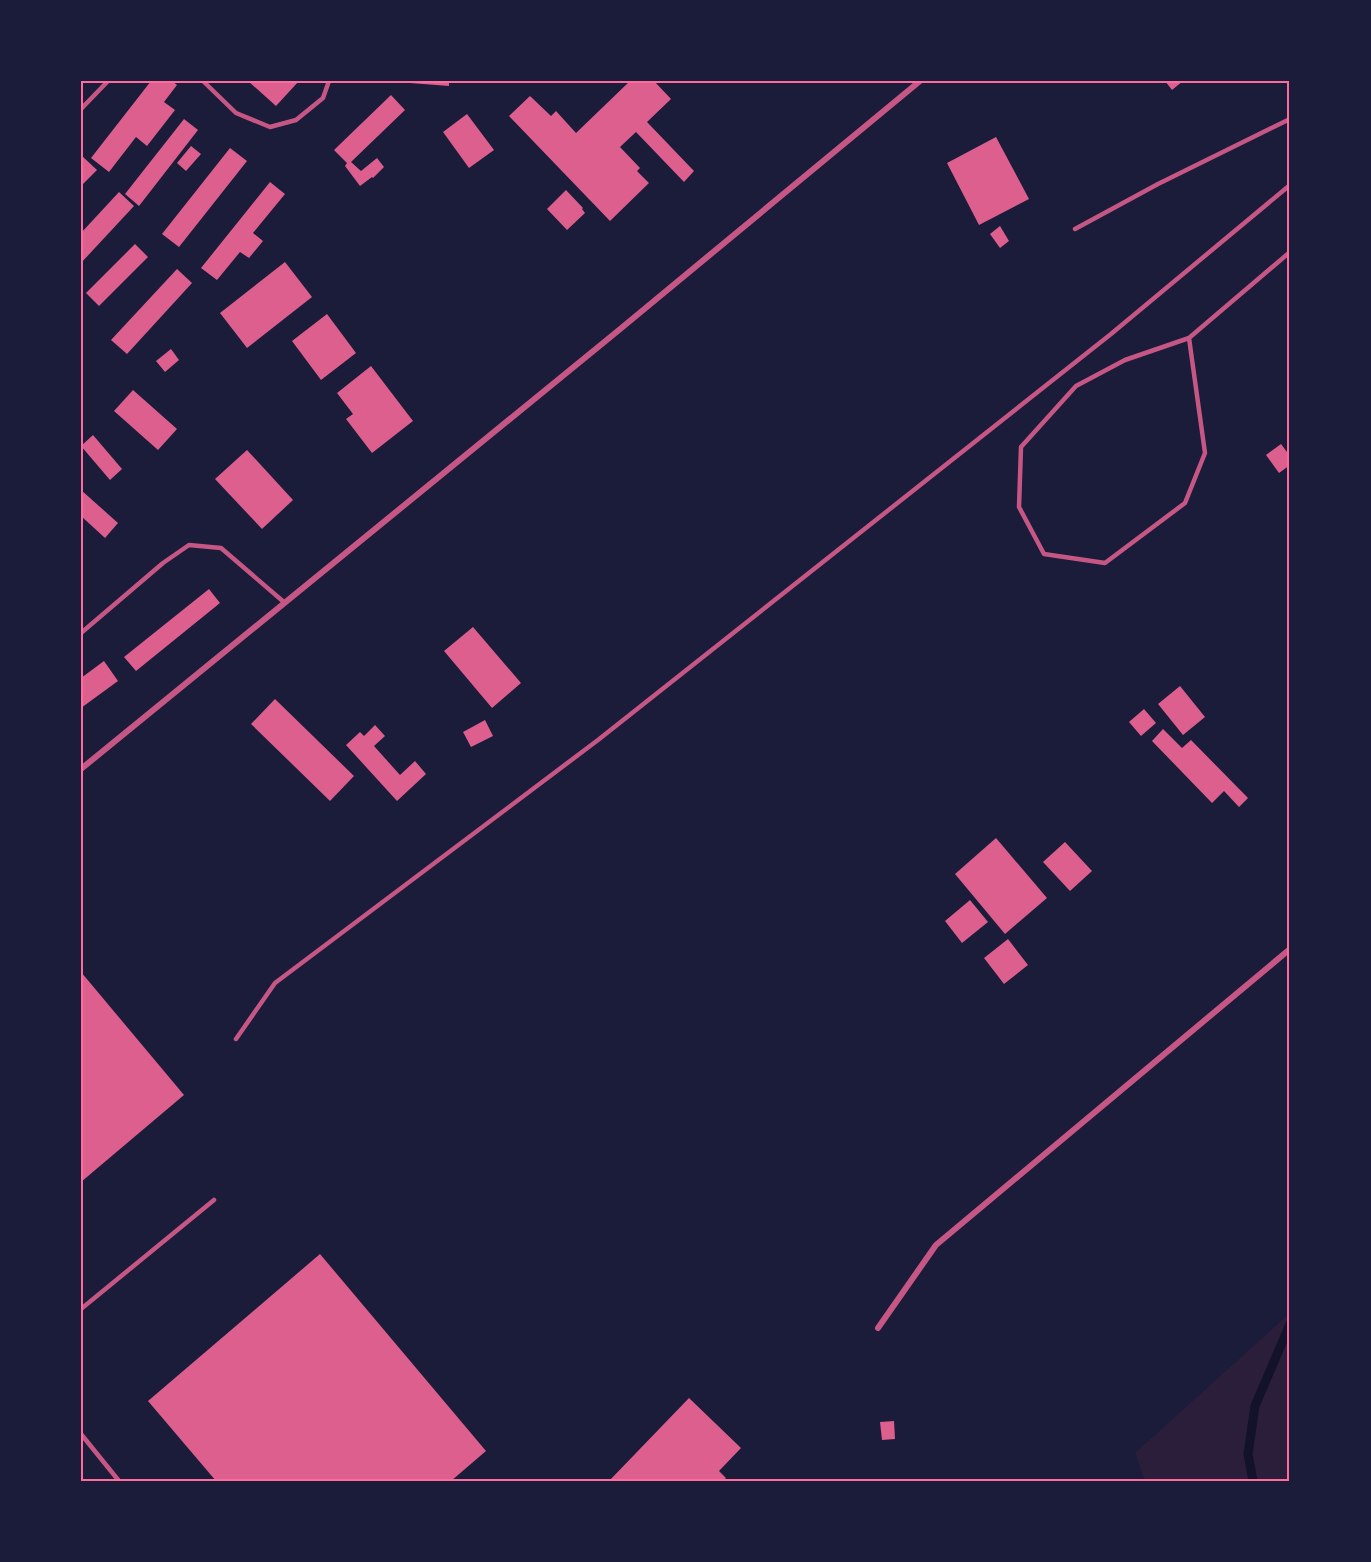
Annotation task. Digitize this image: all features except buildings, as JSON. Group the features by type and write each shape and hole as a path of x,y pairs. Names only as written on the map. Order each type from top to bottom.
{"street":[{"path":"81,769 920,81"},
{"path":"878,1328 936,1245 1290,949"}],"lane":[{"path":"81,109 108,81"},
{"path":"202,81 236,113 270,127 296,120 323,98 329,81"},
{"path":"1075,229 1158,184 1290,118"},
{"path":"236,1039 275,983 617,725 1074,363 1290,185"},
{"path":"1189,338 1205,453 1185,503 1105,563 1044,554 1019,507 1021,447 1076,386 1125,360 1189,338 1290,252"},
{"path":"81,633 163,563 189,545 221,548 285,603"},
{"path":"81,1309 214,1200"},
{"path":"81,1434 119,1481"}],"shaded area":[{"path":"1290,1313 1290,1481 1145,1481 1135,1453"}],"waterway":[{"path":"1253,1481 1248,1454 1255,1406 1290,1324"}]}
